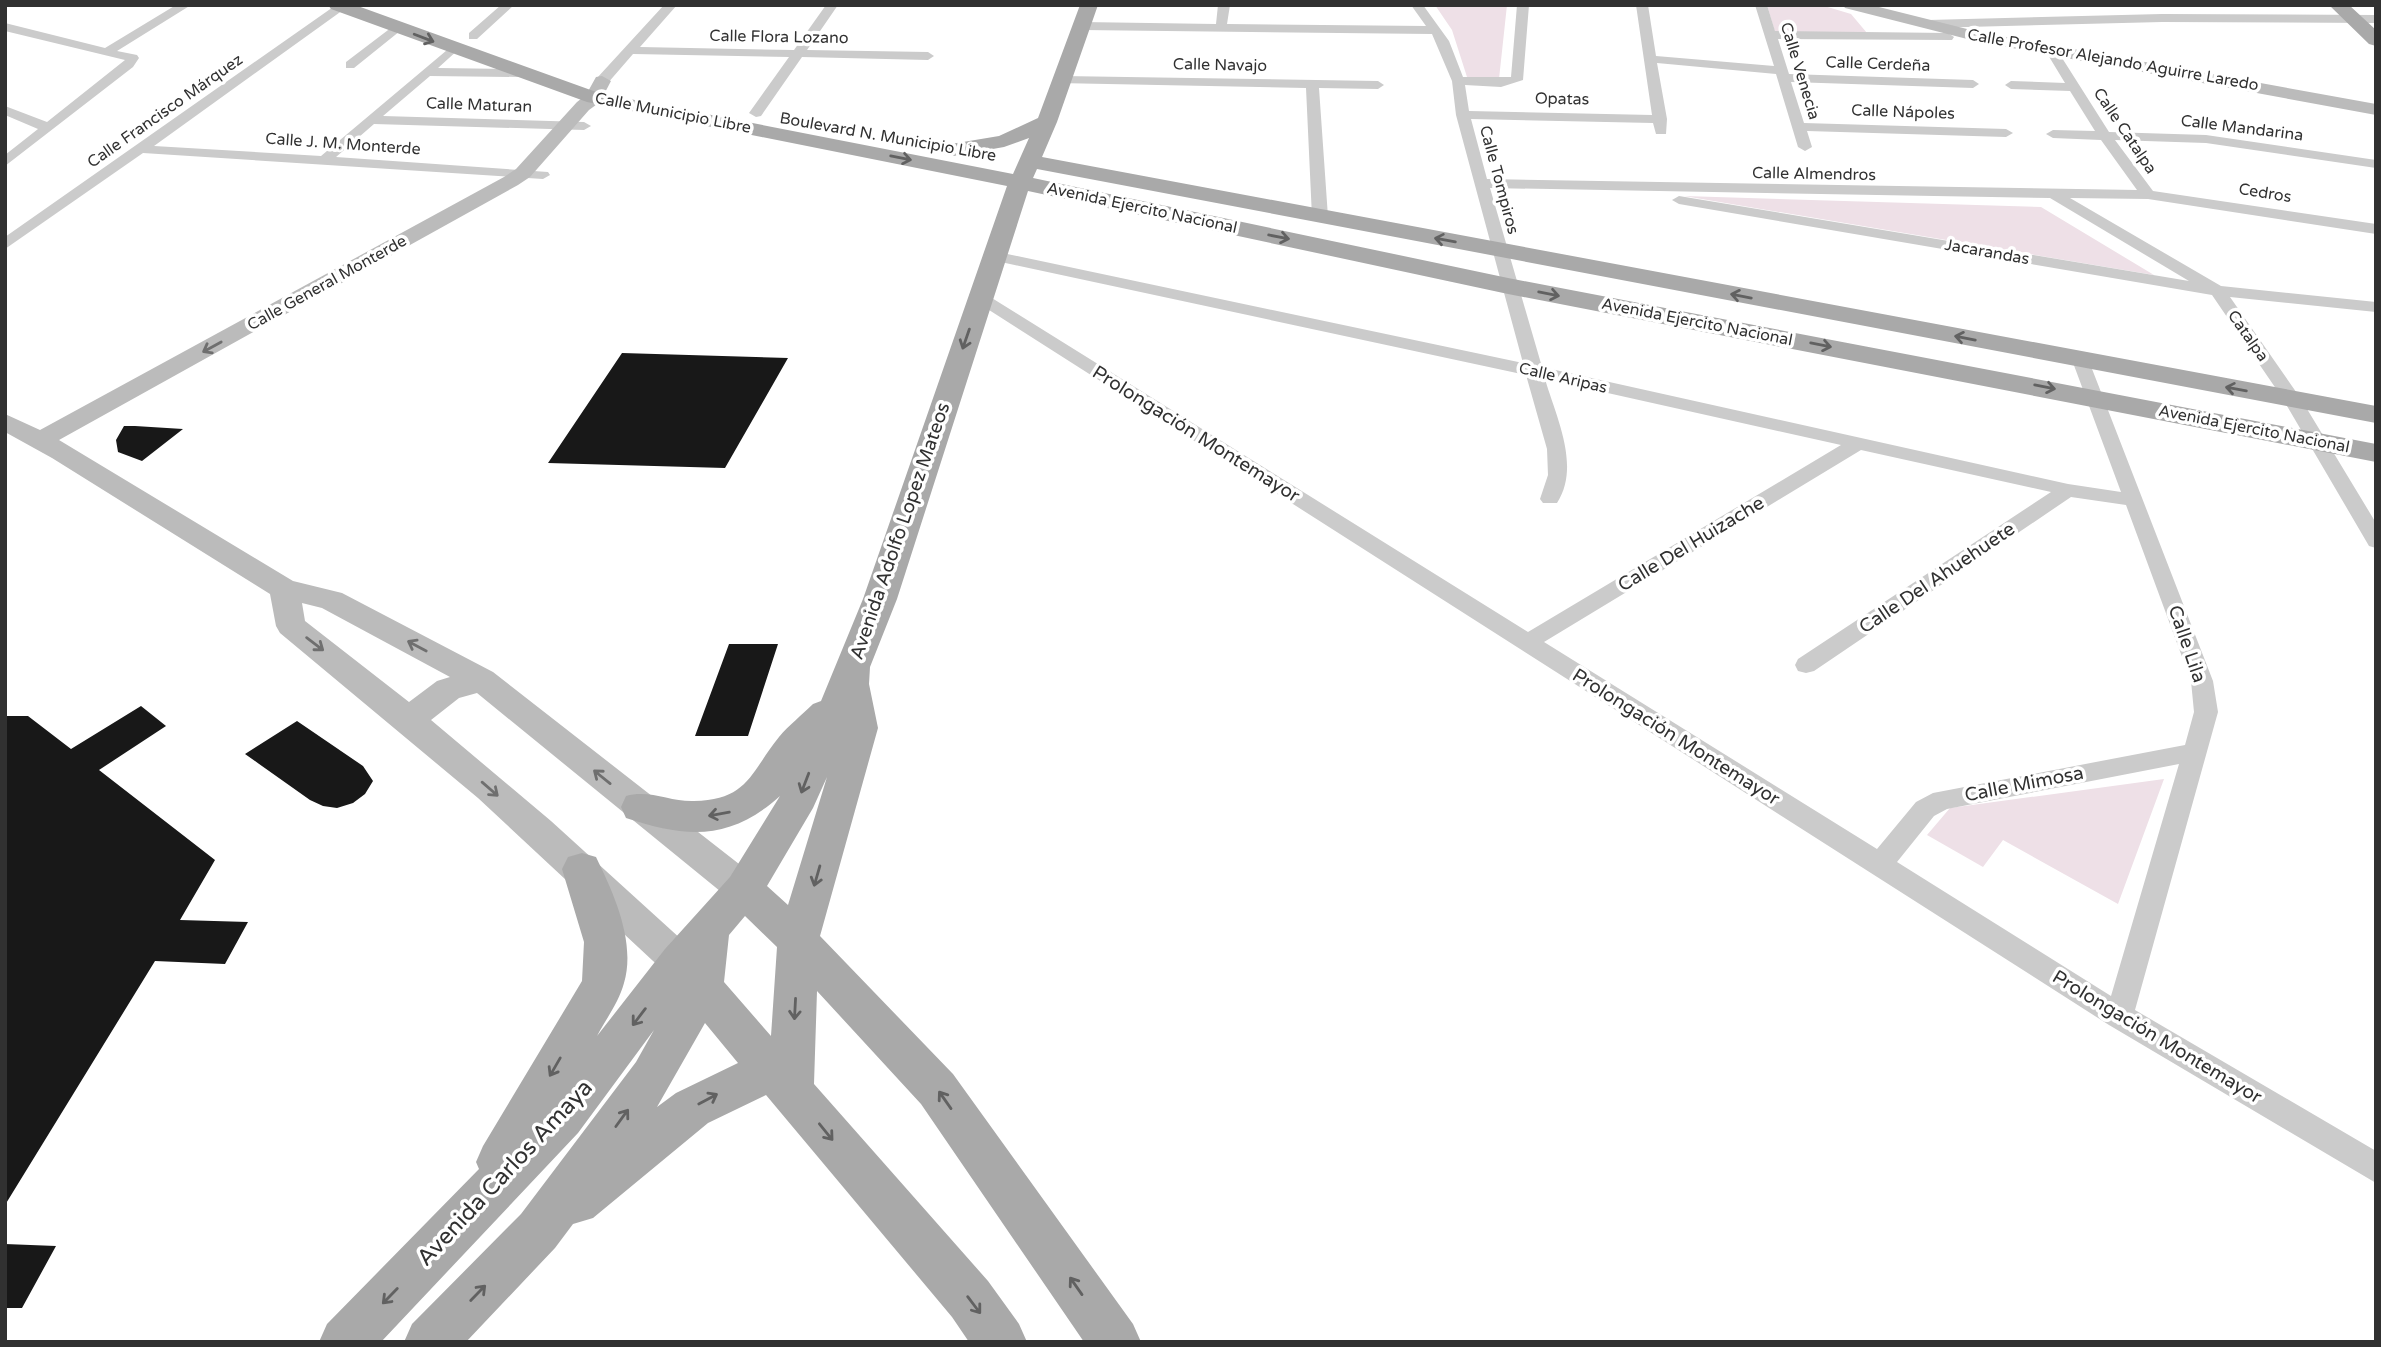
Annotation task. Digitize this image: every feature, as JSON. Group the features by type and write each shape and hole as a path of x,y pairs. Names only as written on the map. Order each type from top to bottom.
{"main road":[{"name":"Boulevard N. Municipio Libre","path":"384,5 473,36 598,89 756,113 953,150 1025,171"},
{"name":"Avenida Adolfo Lopez Mateos","path":"729,876 800,797 880,599 993,256 1047,122 1089,5"},
{"name":"Calle Profesor Alejando Aguirre Laredo","path":"1851,5 1979,37 2376,110"},
{"name":"Calle Municipio Libre","path":"341,6 520,73 845,147 1025,171"},
{"path":"2345,12 2376,40"},
{"name":"Calle General Monterde","path":"50,447 502,201 533,174 574,126 595,108 598,89"},
{"path":"953,150 1004,141 1047,122"},
{"path":"845,147 868,135"},
{"name":"Avenida Ejercito Nacional","path":"1025,171 1320,217 2376,415"},
{"name":"Avenida Ejercito Nacional","path":"1025,171 1141,210 1508,286 2376,453"},
{"path":"5,422 284,589 331,600 482,680 729,876 798,941 937,1088 1115,1342"},
{"path":"284,589 290,626 410,719 582,869 697,960 781,1079 871,1187 970,1299 1001,1342"},
{"path":"781,1079 798,941 860,728 851,684 853,668"},
{"path":"410,719 448,689 482,680"},
{"path":"640,807 682,817 713,816 744,807 769,783 792,747 836,703"},
{"path":"471,1212 606,975 606,937 582,869"},
{"name":"Avenida Carlos Amaya","path":"430,1342 538,1231 652,1076 729,876"},
{"name":"Avenida Carlos Amaya","path":"345,1342 562,1117 697,960"},
{"path":"538,1231 692,1108 781,1079"}],"street":[{"path":"108,51 185,5"},
{"path":"473,36 509,5"},
{"name":"Calle General Monterde","path":"598,89 671,5"},
{"path":"756,113 832,5"},
{"path":"1221,28 1224,5"},
{"name":"Calle Tompiros","path":"1417,5 1443,41 1458,81 1463,115 1480,183 1556,449 1558,475 1550,499"},
{"path":"1458,81 1501,83 1517,80 1523,5"},
{"path":"1642,5 1662,134"},
{"name":"Calle Venecia","path":"1761,5 1805,146"},
{"name":"Calle Francisco Márquez","path":"5,244 341,6"},
{"path":"1928,24 2345,12 2376,19"},
{"path":"1082,26 1435,30"},
{"path":"5,27 132,58 130,64 5,162"},
{"path":"350,65 396,28"},
{"path":"1770,35 1979,37"},
{"path":"325,160 453,49"},
{"name":"Calle Flora Lozano","path":"630,50 928,56"},
{"name":"Calle Catalpa","path":"2051,50 2104,134 2148,195"},
{"name":"Calle Cerdeña","path":"1650,59 1781,74 1972,85"},
{"path":"427,72 520,73"},
{"name":"Calle Navajo","path":"1062,80 1378,85"},
{"path":"1312,83 1320,217"},
{"path":"2011,85 2076,87"},
{"path":"5,110 48,128"},
{"name":"Opatas","path":"1463,115 1660,119"},
{"name":"Calle Maturan","path":"372,120 574,126"},
{"name":"Calle Nápoles","path":"1799,127 2006,133"},
{"name":"Calle Mandarina","path":"2053,134 2206,139 2376,164"},
{"name":"Calle J. M. Monterde","path":"140,149 533,174"},
{"name":"Calle Almendros","path":"1480,183 2055,196 2148,195"},
{"name":"Jacarandas","path":"1600,187 2217,291 2376,307"},
{"name":"Cedros","path":"2148,195 2376,229"},
{"name":"Catalpa","path":"2055,196 2217,291 2292,399 2376,541"},
{"name":"Calle Aripas","path":"993,256 1534,371 2068,490 2133,499"},
{"name":"Prolongación Montemayor","path":"981,298 2119,1016 2376,1167"},
{"name":"Calle Lila","path":"2081,360 2202,681 2206,712 2119,1016"},
{"name":"Calle Del Huizache","path":"1526,643 1857,444"},
{"name":"Calle Del Ahuehuete","path":"1806,665 2068,490"},
{"name":"Calle Mimosa","path":"1880,864 1925,809 1942,800 2196,752"}],"shaded area":[{"path":"1435,5 1507,5 1499,79 1467,77 1452,30"},
{"path":"1767,5 1821,5 1851,14 1867,33 1775,32"},
{"path":"1684,196 2041,207 2154,275"},
{"path":"2164,779 2118,904 2003,840 1983,867 1927,835 1950,808"}],"building":[{"path":"622,353 788,358 725,468 548,463"},
{"path":"124,426 183,429 142,461 118,452 116,440"},
{"path":"729,644 778,644 748,736 695,736"},
{"path":"141,706 166,726 99,770 215,860 180,920 248,922 225,964 155,961 5,1205 5,716 28,716 71,749"},
{"path":"297,721 363,766 373,781 365,794 353,803 337,808 323,806 310,800 245,754"},
{"path":"5,1244 56,1246 22,1308 5,1308"}]}
